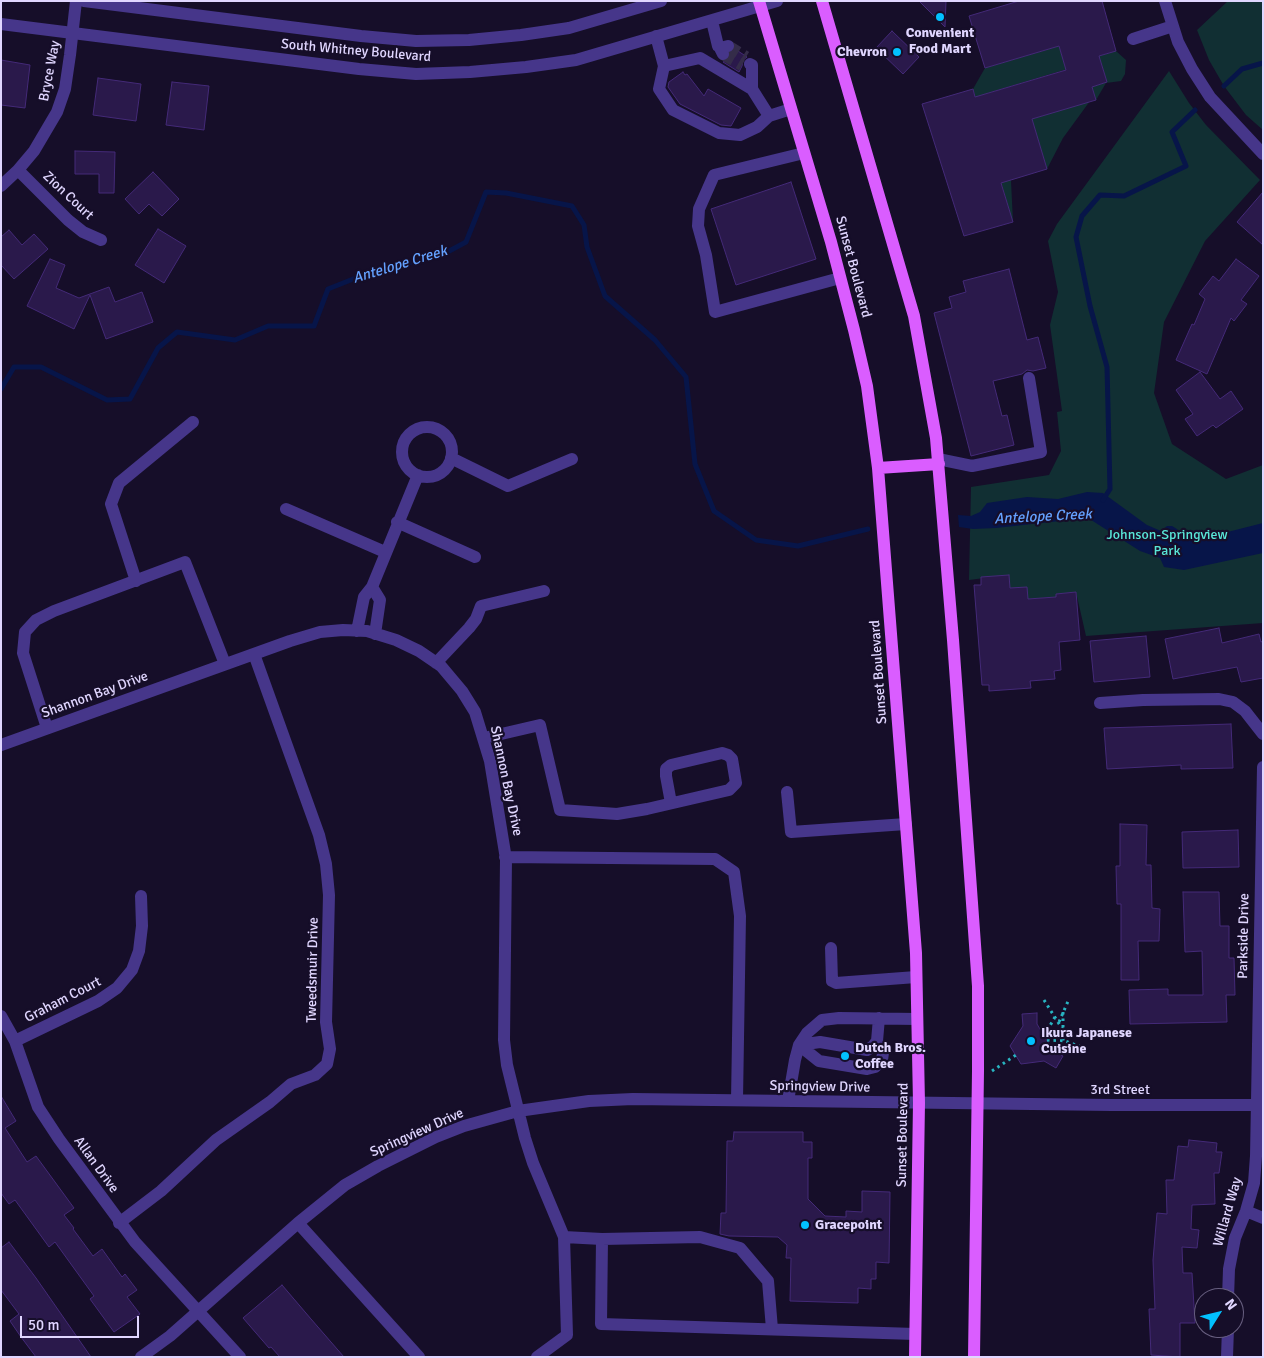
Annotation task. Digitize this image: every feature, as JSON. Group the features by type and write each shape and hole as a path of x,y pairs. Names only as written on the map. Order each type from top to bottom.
{"main road":[{"path":"822,1 914,316 925,371 939,462 978,986 974,1357"},
{"name":"Sunset Boulevard","path":"760,4 840,278 867,386 878,468 916,977 919,1103 915,1357"},
{"path":"878,468 939,462"}],"street":[{"name":"Bryce Way","path":"1,186 34,151 57,112 65,89 76,1"},
{"name":"South Whitney Boulevard","path":"84,1 361,36 416,41 469,40 569,28 661,1"},
{"name":"South Whitney Boulevard","path":"1,24 359,69 416,74 526,68 576,60 712,21 760,4 777,1"},
{"path":"1165,1 1178,42 1210,98 1263,154"},
{"path":"664,66 700,58 723,49 712,21"},
{"path":"1134,39 1173,26"},
{"path":"656,36 664,66 659,89 673,110 719,133 740,135 757,127 768,116 791,109"},
{"path":"700,58 752,89 768,116"},
{"path":"746,62 752,65 752,89"},
{"path":"804,153 714,175 699,209 698,226 706,255 715,312 840,278"},
{"name":"Zion Court","path":"18,170 68,220 83,232 101,240"},
{"path":"939,462 972,466 1041,452 1029,378"},
{"path":"136,580 111,504 119,482 193,422"},
{"path":"427,427 437,429 445,435 450,443 451,458 444,470 436,475 427,477 418,475 409,470 404,462 402,452 404,442 410,434 418,429 427,427"},
{"path":"451,458 508,486 572,459"},
{"path":"357,631 364,597 372,587 397,522 418,475"},
{"path":"286,509 385,552"},
{"path":"397,522 475,557"},
{"path":"48,728 23,653 25,632 36,620 54,610 185,562 225,664"},
{"path":"372,587 380,600 375,634"},
{"path":"436,663 469,628 476,619 481,606 544,591"},
{"name":"Shannon Bay Drive","path":"1,745 225,664 320,632 343,630 375,634 396,640 436,663 462,690 475,712 490,761 506,858 504,1040 507,1065 533,1163 564,1237"},
{"name":"Tweedsmuir Drive","path":"119,1223 160,1191 216,1140 270,1102 291,1084 315,1075 327,1064 330,1049 326,1022 329,895 326,864 319,835 254,654"},
{"path":"1100,703 1143,700 1219,699 1233,702 1245,711 1263,734"},
{"path":"484,738 540,725 560,810 616,814 671,803 729,790 736,782 732,759 728,754 722,752 671,765 666,768 671,803"},
{"name":"Parkside Drive","path":"1260,1105 1263,767"},
{"path":"787,792 791,832 906,824"},
{"path":"506,858 716,859 734,872 740,916 737,1100"},
{"name":"Graham Court","path":"15,1041 98,1001 117,988 132,970 139,951 142,926 141,896"},
{"path":"831,948 832,980 836,983 916,977"},
{"name":"Allan Drive","path":"1,1016 15,1041 38,1107 58,1139 134,1242 240,1357"},
{"path":"788,1101 799,1045 807,1033 822,1020 830,1018 917,1019"},
{"path":"799,1045 819,1060 866,1069 875,1067 882,1060 883,1053 877,1041 879,1018"},
{"path":"799,1045 820,1042 867,1050 877,1041"},
{"name":"Springview Drive","path":"140,1357 170,1336 298,1222 345,1185 392,1158 464,1126 518,1111 588,1101 633,1099 978,1104"},
{"name":"3rd Street","path":"978,1104 1260,1105"},
{"name":"Willard Way","path":"1228,1288 1229,1269 1236,1238 1254,1183 1260,1105"},
{"path":"1246,1211 1263,1218"},
{"path":"298,1222 419,1357"},
{"path":"537,1357 567,1335 564,1237 602,1239 700,1237 740,1248 768,1282 772,1330"},
{"path":"602,1239 601,1324 915,1334"},
{"path":"1227,1357 1228,1338"}],"path":[{"path":"1058,1023 1069,999"},
{"path":"1044,1000 1063,1030"},
{"path":"1063,1012 1063,1041"},
{"path":"1044,1036 1055,1017"},
{"path":"1047,1040 1063,1041 1087,1049"},
{"path":"992,1071 1016,1055"}],"green space":[{"path":"1228,1 1263,1 1263,130 1246,115 1224,86 1209,60 1197,30"},
{"path":"1059,46 1065,66 1116,51 1126,60 1125,74 1121,81 1106,83 1096,100 1092,87 1107,82 1100,59 985,94 1011,181 1013,222 973,89 985,68"},
{"name":"Johnson-Springview Park","path":"1169,71 1189,103 1206,125 1260,180 1205,241 1164,322 1154,393 1172,444 1226,479 1263,465 1263,623 1086,636 1076,592 1056,594 1056,597 1028,599 1010,588 1008,575 969,580 971,487 1049,475 1061,451 1057,412 1062,411 1050,325 1058,292 1048,241 1057,224"},
{"path":"1090,101 1063,138 1047,169 1032,119"}],"water":[{"path":"1087,492 1103,493 1147,525 1161,531 1167,526 1172,526 1177,529 1181,537 1200,539 1263,523 1263,553 1184,570 1164,567 1160,558 1140,551 1088,518 996,528 973,529 959,527 958,515 971,516 980,512 987,503 1027,497 1058,499"}],"building":[{"name":"Convenient Food Mart","path":"919,1 946,1 945,27"},
{"path":"1019,1 1102,1 1116,51 1099,56 1107,82 1092,87 1096,100 1032,119 1047,169 1001,183 1013,222 964,236 922,104 973,89 975,97 1066,70 1059,46 985,68 969,16"},
{"name":"Chevron","path":"892,31 919,57 903,74 876,48"},
{"path":"735,49 747,57 743,60 739,72 723,62 729,59"},
{"path":"1,60 30,65 25,108 1,105"},
{"path":"683,72 685,75 687,74 704,96 708,89 741,108 731,126 721,125 680,104 668,87 669,82"},
{"path":"98,78 141,84 136,121 93,115"},
{"path":"172,82 209,86 204,130 166,125"},
{"path":"75,151 115,152 114,193 99,193 99,174 75,174"},
{"path":"153,172 179,199 162,216 149,204 139,214 125,199"},
{"path":"791,182 816,259 736,285 711,209"},
{"path":"1263,192 1263,245 1237,222"},
{"path":"158,229 186,246 164,283 135,265"},
{"path":"9,230 22,245 34,234 48,249 14,279 1,265 1,237"},
{"path":"50,259 65,265 56,288 79,298 109,287 115,302 142,292 153,322 106,339 90,295 74,329 27,306"},
{"path":"1236,259 1259,276 1241,300 1247,304 1234,321 1231,318 1207,374 1176,360 1205,299 1199,294 1213,276 1219,281"},
{"path":"1009,269 1027,340 1038,337 1046,368 1033,371 1027,370 1022,374 993,381 1002,416 1007,415 1014,445 971,456 934,313 952,308 949,297 966,292 963,281"},
{"path":"1200,372 1220,399 1231,391 1243,409 1216,428 1213,425 1197,436 1185,419 1193,414 1176,390"},
{"path":"1009,575 1010,588 1027,587 1028,599 1056,597 1056,594 1076,592 1080,640 1059,642 1061,670 1054,671 1055,679 1030,681 1031,688 989,691 989,685 982,685 974,585 981,585 981,577"},
{"path":"1219,628 1222,643 1259,634 1261,642 1263,641 1263,678 1241,682 1237,667 1173,679 1165,639"},
{"path":"1146,636 1150,677 1094,682 1090,641"},
{"path":"1231,724 1233,768 1181,769 1181,765 1107,769 1104,728"},
{"path":"1120,824 1147,825 1146,865 1151,865 1152,908 1160,909 1159,941 1138,941 1139,980 1121,980 1121,904 1117,904 1116,866 1120,866"},
{"path":"1238,830 1239,867 1183,868 1182,832"},
{"path":"1183,892 1219,892 1220,926 1229,926 1229,958 1234,958 1235,995 1226,995 1227,1022 1130,1024 1129,990 1168,989 1168,995 1203,995 1202,951 1185,952"},
{"name":"Ikura Japanese Cuisine","path":"1037,1013 1037,1024 1044,1036 1054,1051 1063,1056 1056,1068 1044,1061 1021,1064 1010,1046 1023,1026 1022,1014"},
{"path":"1,1096 16,1121 5,1128 27,1162 36,1156 74,1208 64,1215 73,1229 93,1256 102,1249 122,1277 125,1274 137,1290 127,1297 140,1314 114,1332 90,1299 94,1296 55,1242 49,1247 15,1200 9,1204 1,1193"},
{"name":"Gracepoint","path":"734,1132 803,1132 803,1142 812,1142 812,1158 808,1158 808,1199 825,1216 846,1217 846,1211 862,1212 862,1191 890,1192 889,1263 876,1262 876,1279 871,1279 871,1289 858,1288 858,1303 790,1301 791,1258 786,1258 787,1245 778,1237 729,1236 720,1234 721,1213 726,1213 727,1141 733,1141"},
{"path":"1189,1140 1217,1143 1216,1152 1222,1152 1219,1173 1214,1173 1215,1204 1192,1205 1191,1229 1199,1230 1197,1248 1182,1247 1183,1273 1192,1273 1194,1323 1180,1323 1180,1357 1151,1355 1149,1309 1155,1309 1153,1260 1157,1213 1167,1214 1166,1180 1174,1180 1178,1146 1188,1147"},
{"path":"9,1242 91,1357 36,1357 21,1337 10,1321 19,1314 1,1290 1,1248"},
{"path":"282,1285 344,1357 280,1357 271,1347 269,1348 243,1318"}],"waterway":[{"path":"1224,86 1242,69 1263,63"},
{"path":"1103,500 1110,489 1107,367 1090,306 1076,237 1082,216 1100,195 1124,196 1186,166 1172,132 1195,110"},
{"name":"Antelope Creek","path":"1,389 14,367 41,367 107,400 130,399 158,348 177,332 235,340 268,326 314,326 328,289 376,270 440,256 466,242 486,192 506,193 572,206 584,225 587,247 605,296 655,340 686,377 695,464 714,511 756,540 798,546 868,529"}],"tunnel":[{"path":"728,46 746,57"},
{"path":"723,54 742,65"}],"place":[{"name":"Convenient Food Mart","path":"940,17"},
{"name":"Chevron","path":"897,52"},
{"name":"Ikura Japanese Cuisine","path":"1031,1041"},
{"name":"Dutch Bros. Coffee","path":"845,1056"},
{"name":"Gracepoint","path":"805,1225"}]}
